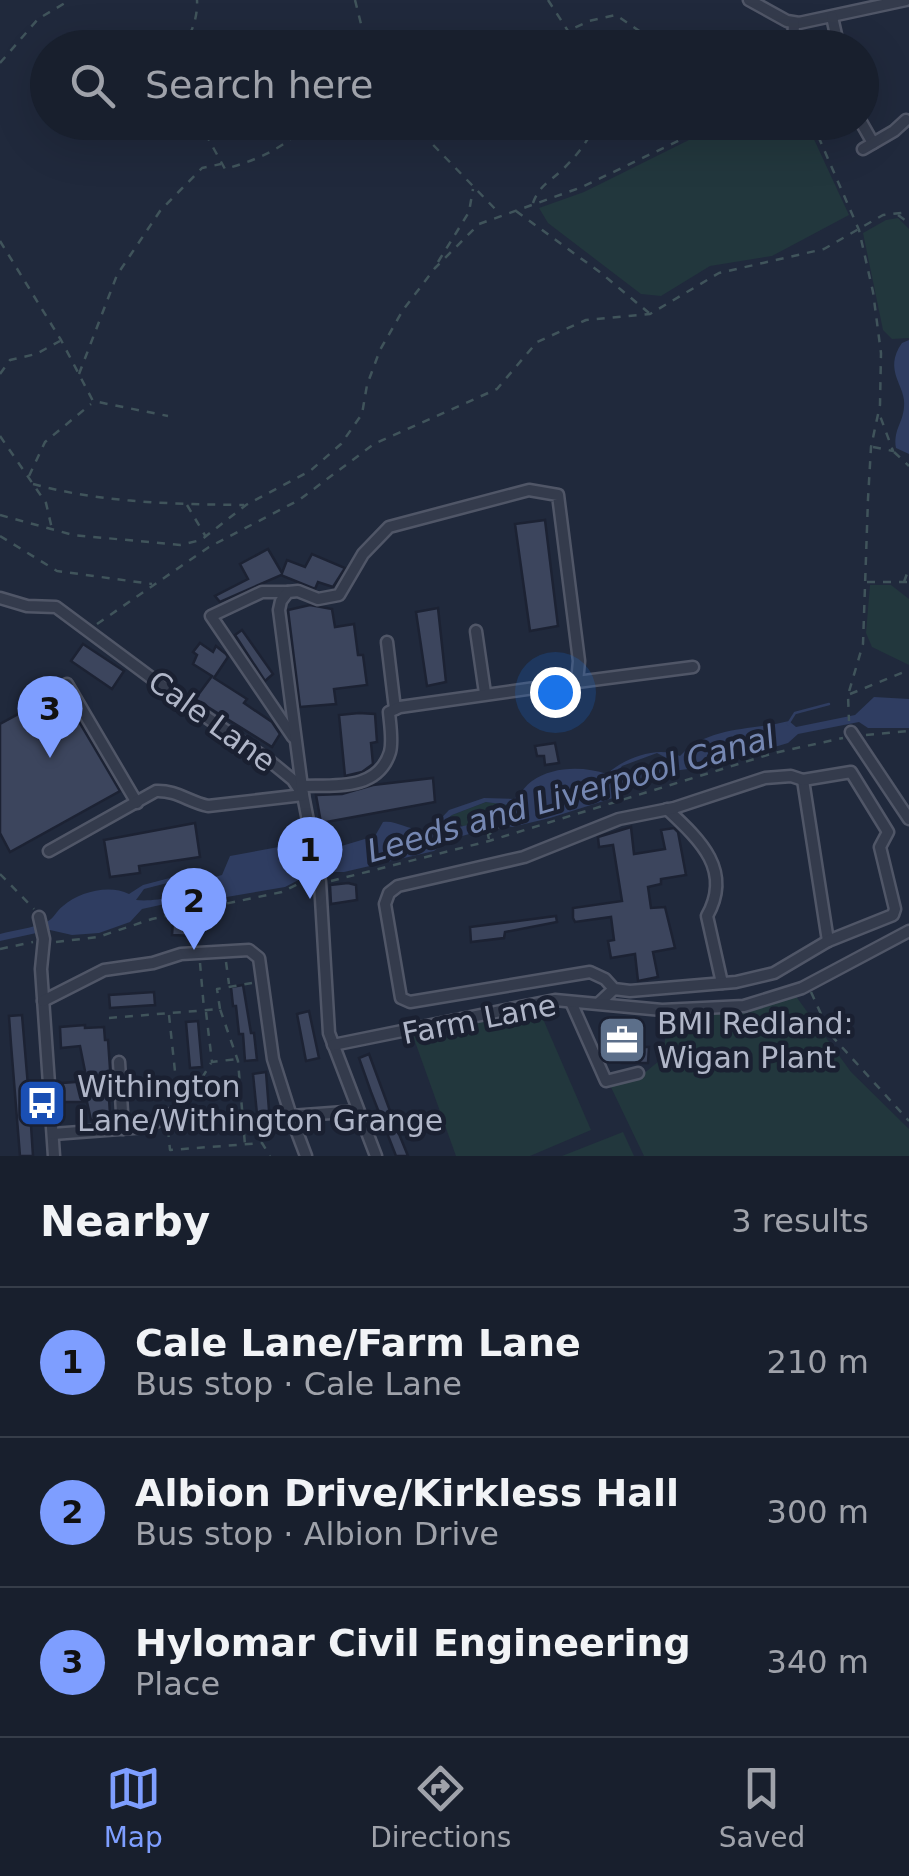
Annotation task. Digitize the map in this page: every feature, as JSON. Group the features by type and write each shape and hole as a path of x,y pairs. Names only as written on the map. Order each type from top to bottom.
{"street":[{"path":"748,0 794,23 906,0"},
{"path":"832,17 835,30"},
{"path":"794,23 794,30"},
{"path":"879,139 908,119"},
{"path":"296,742 211,616 262,592 298,590 318,598 339,595 363,554 389,527 530,490 558,496 579,661 578,682"},
{"path":"288,592 278,610 303,791"},
{"name":"Cale Lane","path":"0,598 26,606 56,607 271,762 303,791 320,878 329,1033 376,1156"},
{"path":"476,631 485,693"},
{"path":"386,642 395,710"},
{"path":"49,851 156,791 171,790 208,806 368,782 390,750 389,712 395,710 485,693 693,667"},
{"path":"67,684 137,803"},
{"path":"852,734 909,819"},
{"path":"852,772 888,832 880,847 895,909 893,915 828,942 774,973 722,984 630,991 614,989 590,972 410,1002 401,998 385,904 389,893 398,886 524,857 605,824 766,778 791,776 803,780 852,772"},
{"path":"803,780 828,942"},
{"path":"668,809 710,854 718,897 708,916 722,984"},
{"path":"39,918 54,1156"},
{"name":"Farm Lane","path":"332,1045 382,1038 554,1000 662,1010 744,1006 808,985 909,931"},
{"path":"43,1001 104,970 153,964 181,954 249,950 258,958 273,1059 306,1156"},
{"path":"599,1003 614,989"},
{"path":"571,1002 606,1081 638,1074"},
{"path":"118,1062 122,1130"},
{"path":"291,1116 358,1111"},
{"path":"53,1134 146,1128 172,1112"}],"path":[{"path":"0,63 38,19 70,0"},
{"path":"191,30 198,0"},
{"path":"355,0 362,30"},
{"path":"548,0 567,30"},
{"path":"572,30 616,14 639,30"},
{"path":"209,140 225,168 274,151 291,140"},
{"path":"428,140 501,215"},
{"path":"533,204 538,189 562,171 588,140"},
{"path":"435,268 479,224 582,187 680,140"},
{"path":"820,140 859,230 882,353 879,411 871,447 863,644 848,695 852,734"},
{"path":"79,374 117,276 160,212 202,168 221,164"},
{"path":"0,515 73,534 180,545 206,537 246,505 310,471 341,444 362,414 380,350 468,212 473,188"},
{"path":"515,210 650,314"},
{"path":"88,630 200,554 299,500 374,444 497,389 537,342 586,320 650,314 719,273 824,249 883,215 909,212"},
{"path":"896,214 909,223"},
{"path":"0,241 93,401"},
{"path":"0,374 10,360 36,354 61,340"},
{"path":"93,401 168,416"},
{"path":"28,477 46,442 93,401"},
{"path":"879,411 893,451 909,466"},
{"path":"0,436 46,503 52,529"},
{"path":"871,447 893,451"},
{"path":"33,484 76,496 124,502 246,505"},
{"path":"186,504 206,537"},
{"path":"0,536 57,571 154,584"},
{"path":"196,541 200,554"},
{"path":"867,582 906,583 909,568"},
{"path":"848,695 909,670"},
{"path":"0,949 34,942 98,938 152,919 282,892 320,878 344,877 489,841 800,746 852,734 909,731"},
{"path":"660,786 658,780 674,772 670,761"},
{"path":"489,841 488,835 499,827 496,817"},
{"path":"0,874 39,918"},
{"path":"320,878 344,877"},
{"path":"187,912 194,900 192,888"},
{"path":"226,959 229,986"},
{"path":"200,961 212,1062 202,1078"},
{"path":"245,1144 237,1059 220,1010 217,988 263,983"},
{"path":"808,985 830,1034 909,1121"},
{"path":"109,1018 220,1010"},
{"path":"169,1013 176,1081"},
{"path":"212,1062 237,1059"},
{"path":"171,1156 168,1122 172,1112"},
{"path":"170,1150 262,1144 270,1156"},
{"path":"213,1147 214,1156"}],"green space":[{"path":"689,140 814,140 849,215 772,256 710,266 661,296 641,294 548,223 539,208 584,192"},
{"path":"898,218 909,229 909,338 892,339 883,330 863,233"},
{"path":"870,585 891,585 909,599 909,665 872,647 866,633"},
{"path":"486,802 509,804 498,818 489,813 487,821 464,827 458,822 457,829 442,831 442,823 452,815"},
{"path":"795,995 851,1072 909,1129 909,1156 644,1156 609,1083 642,1075 665,1056 665,1013"},
{"path":"537,1005 591,1130 530,1156 456,1156 413,1036"},
{"path":"623,1132 634,1156 562,1156"}],"water":[{"path":"909,340 909,454 896,448 904,399 894,362 902,343"},
{"name":"Leeds and Liverpool Canal","path":"874,697 909,699 909,728 868,728 859,722 798,734 788,743 710,766 666,772 625,786 613,798 550,818 512,827 501,825 448,840 434,851 344,872 314,872 285,887 203,901 197,897 142,909 130,922 99,933 72,935 50,930 0,941 0,934 46,922 86,893 112,890 129,894 143,885 185,874 200,881 222,875 230,856 284,846 304,862 325,858 328,850 375,836 383,822 431,829 449,810 484,798 514,799 532,781 549,772 579,769 607,774 642,755 662,752 680,756 718,734 789,721 796,727 855,715","holes":["657,753 672,761 621,780 614,777 622,766","486,802 508,805 498,818 442,831 442,823","183,879 197,884 168,898 136,900 144,889"]}],"building":[{"path":"545,520 558,626 530,631 515,524"},
{"path":"268,549 282,573 287,560 305,567 312,554 345,568 333,587 318,582 315,589 281,575 220,602 215,596 248,579 240,564"},
{"path":"310,605 332,609 335,627 354,624 367,685 334,689 336,704 300,707 288,610"},
{"path":"438,608 446,682 427,686 416,612"},
{"path":"242,630 273,674 265,681 235,635"},
{"path":"200,643 213,652 216,646 226,654 228,657 214,678 247,699 244,703 272,722 280,734 272,747 195,699 212,676 193,664 197,655 193,652"},
{"path":"83,644 124,671 112,689 71,661"},
{"path":"61,691 120,791 10,852 0,833 0,724"},
{"path":"375,714 377,742 371,743 373,764 362,772 345,776 339,715"},
{"path":"555,743 559,763 545,765 544,756 537,756 535,746"},
{"path":"433,778 435,802 321,823 316,795"},
{"path":"195,823 200,857 139,866 140,873 110,877 104,840"},
{"path":"631,827 634,854 665,849 661,830 674,828 686,875 661,879 661,884 648,887 651,908 665,907 675,948 653,952 658,977 638,981 635,954 611,958 611,917 575,922 573,918 573,908 622,901 613,845 599,847 598,837"},
{"path":"330,885 356,885 357,900 331,904"},
{"path":"556,916 557,922 505,932 504,938 471,942 470,927"},
{"path":"173,921 196,922 195,936 172,935"},
{"path":"243,985 257,1060 245,1061 243,1034 239,1034 233,1006 231,987"},
{"path":"154,992 155,1005 110,1008 109,995"},
{"path":"309,1011 319,1058 306,1061 297,1014"},
{"path":"22,1015 33,1156 20,1156 11,1044 9,1016"},
{"name":"BMI Redland: Wigan Plant","path":"608,1018 624,1018 623,1034 637,1035 636,1047 649,1047 648,1063 622,1063 621,1048 608,1046"},
{"path":"198,1021 202,1067 190,1068 186,1022"},
{"path":"60,1027 104,1027 108,1040 111,1083 107,1120 91,1120 87,1102 59,1102 59,1085 87,1081 80,1046 61,1048"},
{"path":"369,1054 408,1156 396,1156 371,1092 359,1058"},
{"path":"266,1072 270,1123 258,1124 253,1074"}],"waterway":[{"path":"788,724 795,713 829,704"}],"place":[{"name":"Hylomar Civil Engineering","path":"50,758"},
{"name":"Cale Lane/Farm Lane","path":"310,899"},
{"name":"Albion Drive/Kirkless Hall","path":"194,950"},
{"name":"BMI Redland: Wigan Plant","path":"622,1040"},
{"name":"Withington Lane/Withington Grange","path":"42,1103"}]}
